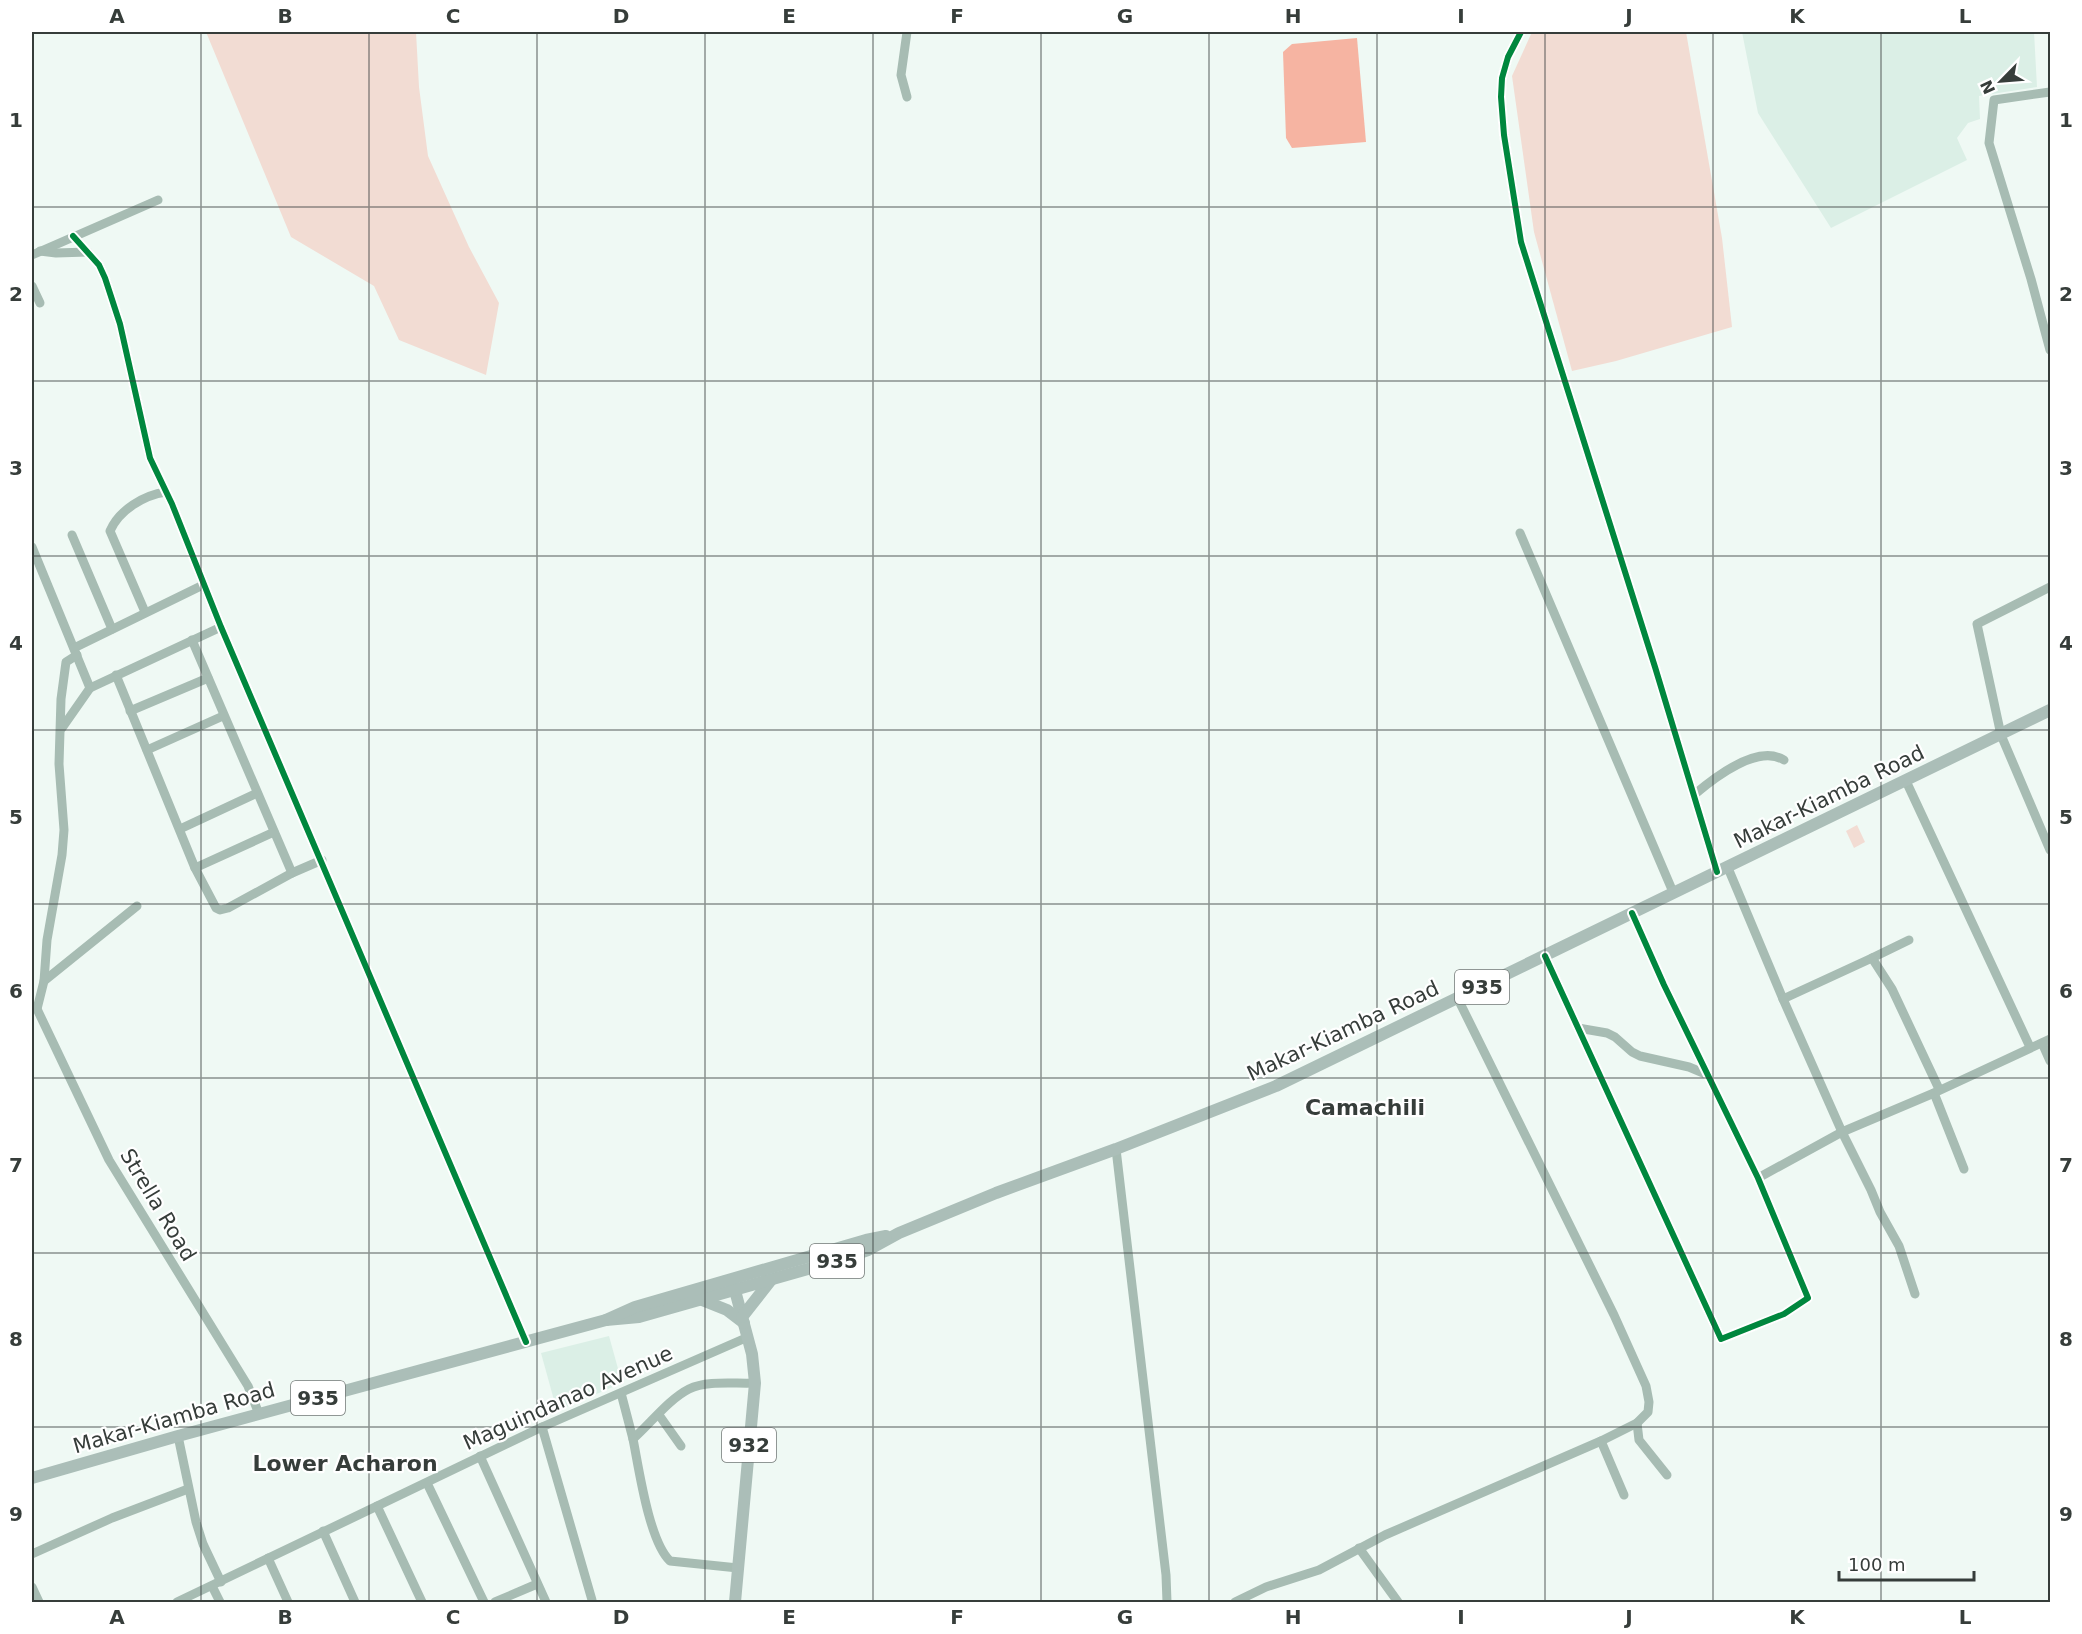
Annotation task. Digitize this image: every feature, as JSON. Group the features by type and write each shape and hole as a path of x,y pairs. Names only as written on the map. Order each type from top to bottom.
{"main road":[{"name":"Makar-Kiamba Road","path":"32,1478 606,1320 635,1307 734,1285 771,1280 868,1250 899,1233 996,1193 1276,1086 2050,710"},
{"name":"Makar-Kiamba Road","path":"606,1320 639,1317 702,1300 734,1285 866,1240 899,1233"},
{"path":"702,1300 727,1310 743,1320 771,1280"},
{"name":"932","path":"734,1285 748,1337 755,1383 735,1602"}],"street":[{"path":"906,97 901,75 908,32"},
{"path":"1521,32 1505,68 1501,97 1504,135 1521,242 1695,794 1723,870 1842,1132 1899,1246 1916,1294"},
{"path":"2050,92 1994,100 1989,143 2031,279 2050,350"},
{"path":"35,253 158,200"},
{"path":"73,236 99,265 111,291 147,444 157,474 526,1342"},
{"path":"35,253 88,252"},
{"path":"32,286 40,303"},
{"path":"146,612 110,531 117,519 132,506 166,492"},
{"path":"1520,533 1673,892"},
{"path":"72,535 112,629"},
{"path":"32,547 90,688"},
{"path":"34,1010 44,981 47,940 63,838 59,764 64,665 75,652 112,629 204,585"},
{"path":"2050,587 1977,624 2001,735 2050,850"},
{"path":"62,728 90,688 221,627"},
{"path":"192,640 292,873"},
{"path":"116,675 195,868 216,908 220,910 228,908 292,873 322,860"},
{"path":"130,711 207,678"},
{"path":"147,750 224,716"},
{"path":"1695,794 1713,779 1758,756 1772,755 1784,760"},
{"path":"1906,781 2030,1047"},
{"path":"180,829 257,793"},
{"path":"195,868 274,832"},
{"path":"44,981 138,906"},
{"path":"1545,956 1721,1339 1784,1314 1808,1298 1758,1178 1664,985 1632,913"},
{"path":"1783,999 1909,940"},
{"path":"1872,958 1893,989 1936,1091 1964,1169"},
{"path":"1235,1602 1266,1587 1319,1570 1420,1519 1601,1441 1637,1423 1648,1412 1646,1386 1614,1315 1458,999"},
{"name":"Strella Road","path":"34,1010 109,1160 248,1386 259,1414"},
{"path":"1578,1028 1607,1033 1640,1056 1689,1067 1708,1075"},
{"path":"1758,1178 1842,1132 2030,1047 2046,1041 2050,1061"},
{"path":"1116,1149 1166,1575 1167,1602"},
{"name":"Maguindanao Avenue","path":"177,1602 480,1456 748,1337"},
{"path":"633,1439 668,1404 688,1389 719,1384 755,1383"},
{"path":"621,1393 646,1501 660,1549 670,1561 738,1568"},
{"path":"659,1415 681,1446"},
{"path":"1637,1423 1639,1440 1667,1475"},
{"path":"542,1428 592,1600"},
{"path":"178,1436 188,1490 217,1584 220,1602"},
{"path":"1601,1441 1624,1495"},
{"path":"480,1456 546,1602"},
{"path":"427,1483 484,1602"},
{"path":"32,1554 112,1518 188,1490"},
{"path":"377,1506 422,1602"},
{"path":"323,1531 355,1602"},
{"path":"1359,1548 1398,1602"},
{"path":"268,1558 288,1602"},
{"path":"495,1602 537,1584"},
{"path":"32,1587 39,1602"}],"shaded area":[{"path":"206,32 416,32 419,87 428,156 469,247 499,303 486,375 399,340 374,286 291,237"},
{"path":"1532,32 1686,32 1722,238 1732,327 1616,361 1572,371 1534,232 1512,76"},
{"path":"1742,32 2034,32 2037,87 1979,96 1980,119 1968,123 1957,138 1967,160 1831,228 1758,113"},
{"path":"1357,38 1366,142 1292,148 1286,138 1283,52 1292,44"},
{"path":"1857,825 1865,842 1854,848 1846,831"},
{"path":"609,1336 622,1383 557,1411 541,1353"}],"cycle path":[{"path":"1521,32 1508,57 1502,78 1501,97 1504,135 1521,242 1717,872"},
{"path":"73,236 99,265 105,278 120,324 150,458 172,504 221,627 526,1342"},
{"path":"1545,956 1721,1339 1784,1314 1808,1298 1758,1178 1664,985 1632,913"}],"district":[{"name":"Camachili","path":"1365,1107"},
{"name":"Lower Acharon","path":"345,1463"}]}
